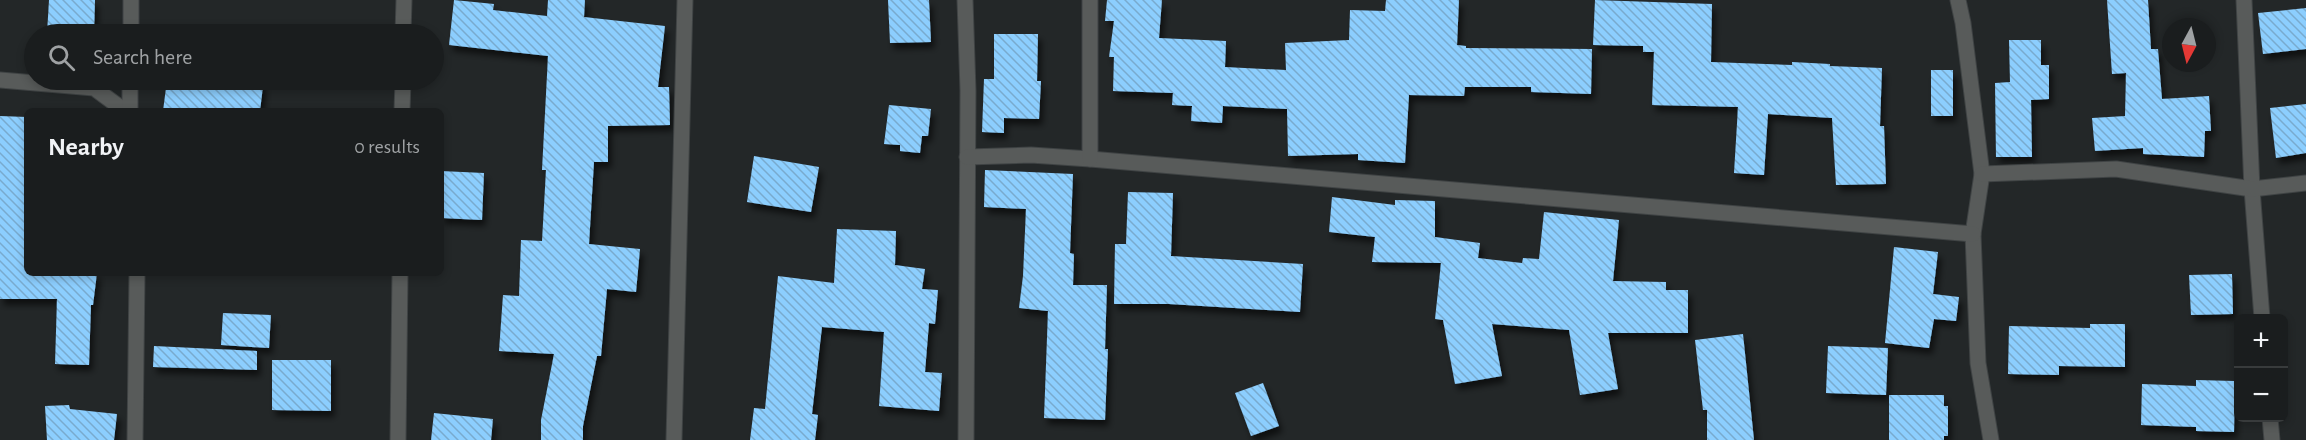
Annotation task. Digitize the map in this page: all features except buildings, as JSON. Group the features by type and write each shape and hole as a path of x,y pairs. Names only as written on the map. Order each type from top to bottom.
{"street":[{"path":"131,0 131,24"},
{"path":"403,24 404,0"},
{"path":"674,440 685,0"},
{"path":"965,0 966,440"},
{"path":"1090,0 1090,159"},
{"path":"1958,0 1963,23 1982,174 1973,234 1978,363 1991,440"},
{"path":"2244,0 2252,189 2262,314"},
{"path":"0,80 24,82"},
{"path":"98,90 121,108"},
{"path":"130,90 130,108"},
{"path":"402,108 403,90"},
{"path":"967,157 1032,155 1090,159 1973,234"},
{"path":"1982,174 2116,169 2252,189 2306,183"},
{"path":"135,440 137,276"},
{"path":"398,440 400,276"},
{"path":"2270,422 2272,440"}]}
